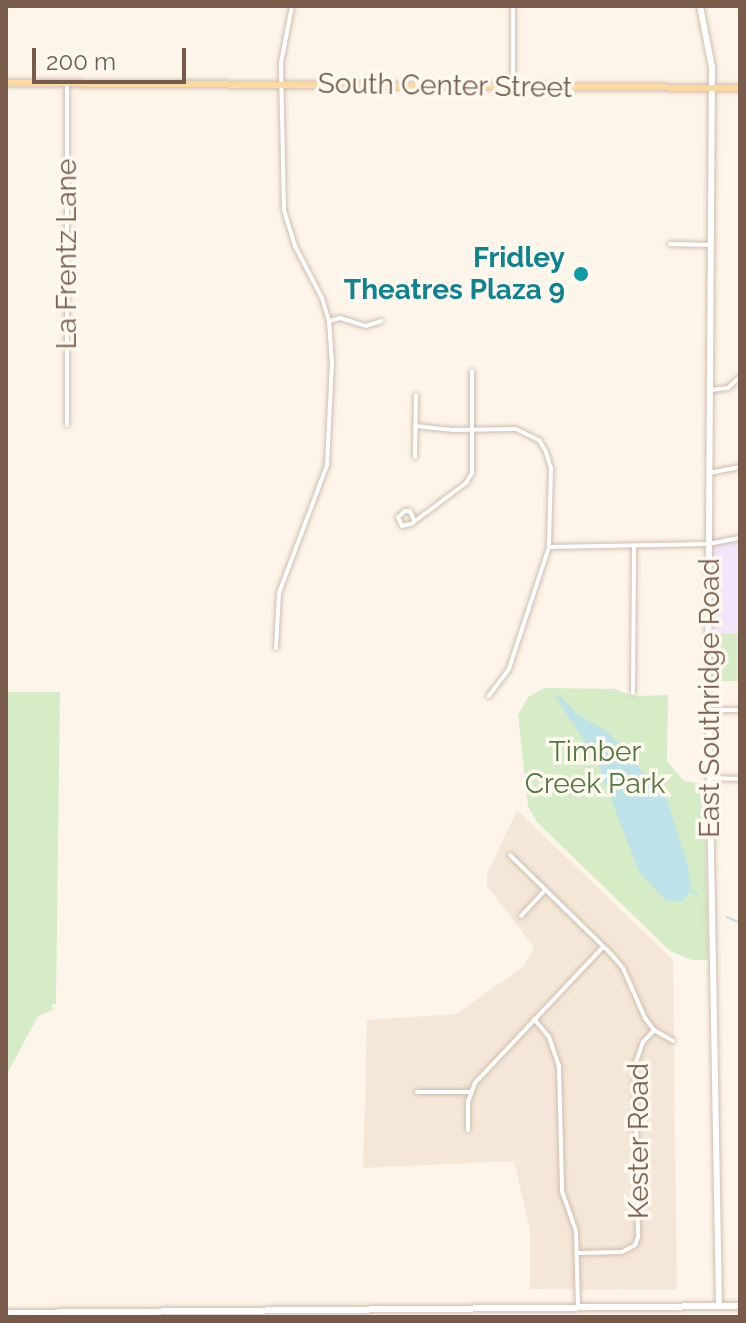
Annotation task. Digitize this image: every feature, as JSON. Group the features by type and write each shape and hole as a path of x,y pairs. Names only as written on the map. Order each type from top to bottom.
{"main road":[{"name":"South Center Street","path":"6,83 740,88"}],"street":[{"path":"276,648 279,593 327,465 332,363 329,321 322,298 295,246 284,210 282,46 292,6"},
{"path":"513,6 513,87"},
{"name":"East Southridge Road","path":"700,6 711,47 712,89 708,710 719,1306"},
{"name":"La Frentz Lane","path":"67,83 67,425"},
{"path":"670,244 710,245"},
{"path":"329,321 340,318 366,326 381,321"},
{"path":"414,520 466,483 472,473 472,371"},
{"path":"710,390 728,388 740,377"},
{"path":"415,457 416,395"},
{"path":"415,426 452,430 516,429 539,440 551,468 549,547 509,669 489,696"},
{"path":"709,473 740,467"},
{"path":"549,547 708,544 740,538"},
{"path":"633,693 634,546"},
{"path":"708,710 740,710"},
{"path":"710,778 740,779"},
{"path":"510,855 623,968 637,1005 654,1030 673,1041"},
{"path":"521,916 545,890"},
{"path":"468,1130 471,1092 485,1070 603,947"},
{"path":"534,1019 549,1037 559,1066 562,1191 576,1231 578,1307"},
{"name":"Kester Road","path":"578,1253 622,1252 635,1245 638,1237 635,1065 643,1042 654,1030"},
{"path":"417,1092 471,1092"},
{"path":"6,1313 373,1314 578,1307 740,1306"}],"shaded area":[{"path":"707,538 740,538 740,634 707,634"},
{"path":"517,810 673,960 677,1290 530,1289 530,1230 514,1161 363,1168 367,1020 456,1014 523,967 534,947 487,886 487,874"}],"green space":[{"path":"708,634 740,634 740,681 708,681"},
{"name":"Timber Creek Park","path":"544,688 615,689 633,696 668,695 667,761 684,781 704,784 708,960 692,960 670,951 536,821 528,806 518,715 528,697"},
{"path":"6,692 60,692 56,1004 52,1004 53,1010 38,1016 6,1076"}],"water":[{"path":"555,696 561,697 576,713 609,733 667,800 688,866 691,890 683,901 666,901 639,872 596,759"}],"waterway":[{"path":"691,890 698,896"},
{"path":"727,917 740,923"}],"place":[{"name":"Fridley Theatres Plaza 9","path":"581,274"}]}
